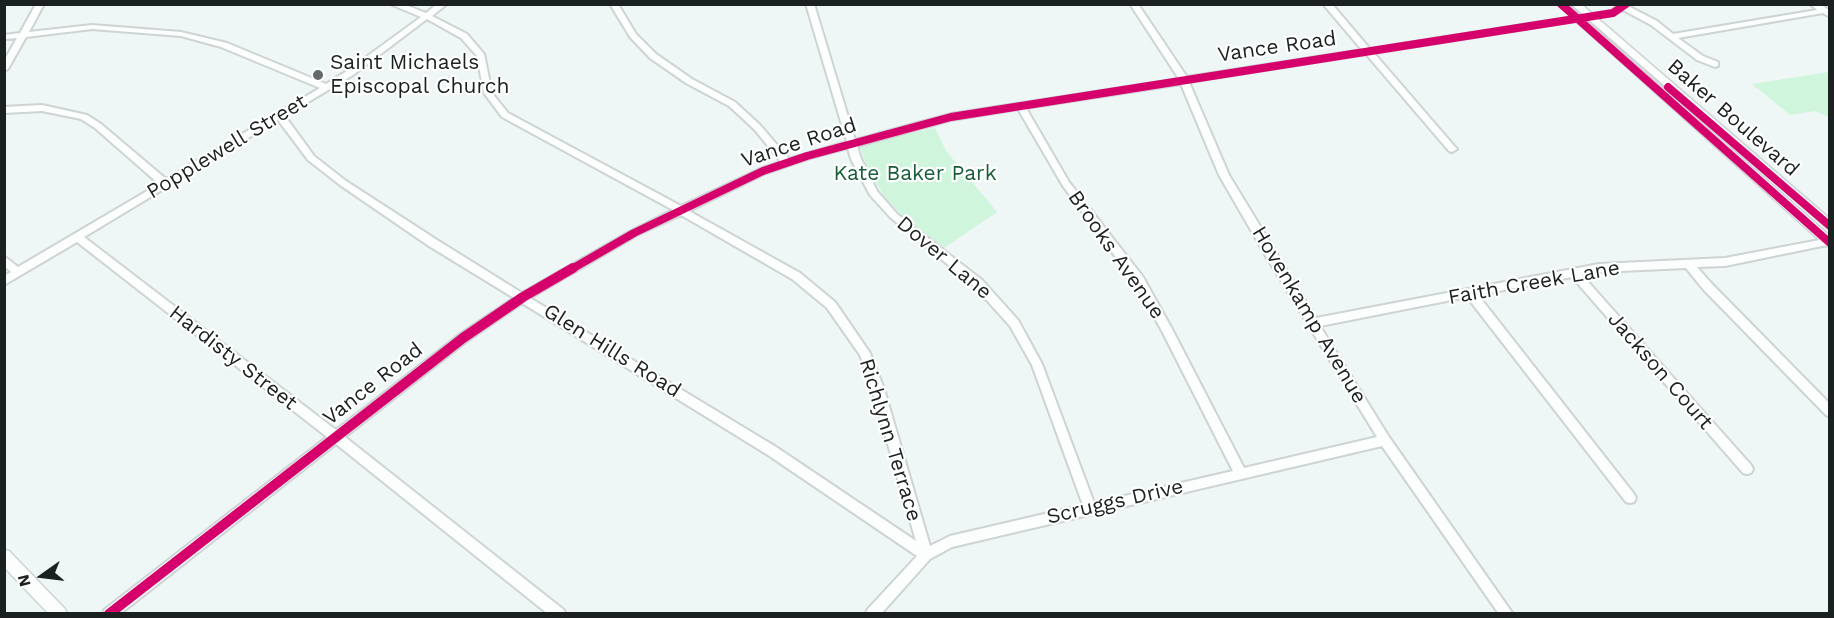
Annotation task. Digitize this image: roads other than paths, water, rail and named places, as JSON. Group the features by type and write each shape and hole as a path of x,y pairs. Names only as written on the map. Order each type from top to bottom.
{"main road":[{"name":"Baker Boulevard","path":"1561,4 1829,242"},
{"name":"Baker Boulevard","path":"1575,4 1830,226"},
{"path":"4,556 60,614"}],"street":[{"path":"4,69 40,4"},
{"name":"Richlynn Terrace","path":"394,4 427,16 464,36 477,50 483,62 489,93 505,115 796,276 821,295 840,315 865,353 878,389 926,555"},
{"name":"Popplewell Street","path":"4,281 280,116 326,87 444,4"},
{"path":"614,4 624,24 653,56 740,110 786,163"},
{"name":"Dover Lane","path":"810,4 852,144 866,180 882,203 978,283 1001,306 1030,348 1090,507"},
{"name":"Hovenkamp Avenue","path":"1134,4 1184,80 1224,175 1313,323 1385,440 1507,614"},
{"path":"1327,4 1452,149"},
{"path":"1814,4 1826,13"},
{"path":"1625,6 1673,36 1700,58 1715,64"},
{"name":"Vance Road","path":"109,614 463,338 523,297 600,251 742,180 786,163 951,117 1577,19 1613,13 1625,6"},
{"path":"1673,36 1826,13"},
{"path":"4,37 92,27 181,34 224,45 326,87"},
{"name":"Brooks Avenue","path":"1020,105 1066,184 1138,280 1167,329 1240,473"},
{"path":"4,110 42,108 84,117 98,126 165,184"},
{"name":"Glen Hills Road","path":"280,116 305,153 343,183 434,243 772,451 926,555"},
{"name":"Hardisty Street","path":"77,237 335,436 559,614"},
{"name":"Faith Creek Lane","path":"1313,323 1599,268 1725,262 1829,242"},
{"path":"4,260 18,273"},
{"path":"1689,264 1707,286 1830,412"},
{"name":"Jackson Court","path":"1574,273 1747,470"},
{"path":"1470,293 1630,498"},
{"name":"Scruggs Drive","path":"872,614 926,555 950,542 981,532 1385,440"}],"place":[{"name":"Saint Michaels Episcopal Church","path":"318,75"}],"park label":[{"name":"Kate Baker Park","path":"915,174"}]}
